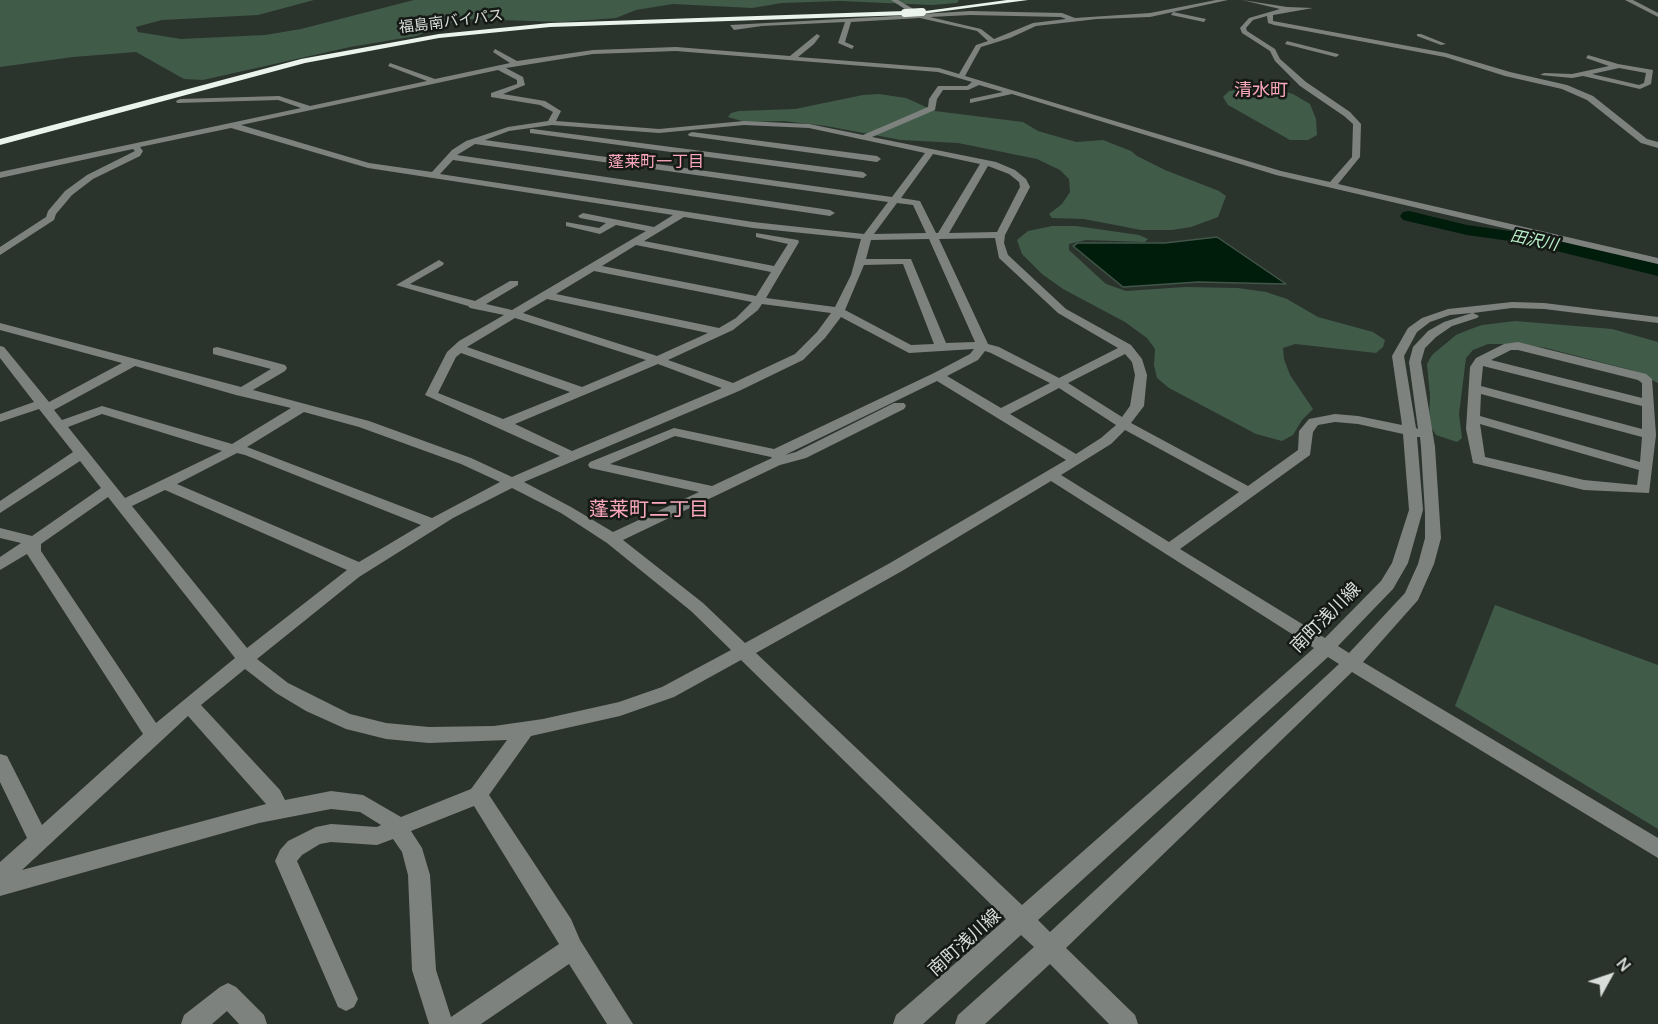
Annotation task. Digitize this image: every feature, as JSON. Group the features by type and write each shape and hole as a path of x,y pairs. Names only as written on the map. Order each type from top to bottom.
{"highway":[{"name":"福島南バイパス","path":"920,12 1008,0"},
{"name":"福島南バイパス","path":"0,137 291,61 358,46 435,34 582,21 920,12 1025,0"},
{"name":"福島南バイパス","path":"0,142 304,61 439,36 559,25 903,12"}],"street":[{"path":"894,0 920,12 972,27 992,41"},
{"path":"961,75 967,69 977,47 1008,37 1032,24 1164,12 1225,0"},
{"path":"1245,0 1287,9"},
{"path":"1628,0 1658,15"},
{"path":"1637,0 1658,10"},
{"path":"1310,8 1270,12 1251,19 1243,28 1244,32 1273,50 1277,60 1311,92 1347,114 1357,124 1356,157 1332,185"},
{"path":"761,24 849,20 920,12 1062,15 1082,28"},
{"path":"1164,12 1203,20"},
{"path":"1270,12 1270,22 1454,57 1508,74 1553,84 1590,98 1644,141 1658,145"},
{"path":"849,20 841,43 852,47"},
{"path":"1419,35 1443,44 1426,51"},
{"path":"792,58 817,36"},
{"path":"1352,44 1360,39"},
{"path":"1287,43 1338,53 1320,44"},
{"path":"0,175 499,67 576,54 651,48 912,67 961,75 1257,166 1658,261"},
{"path":"495,51 516,64"},
{"path":"1588,57 1652,76 1658,83"},
{"path":"390,65 434,81"},
{"path":"1542,75 1584,74 1619,66"},
{"path":"499,67 520,79 521,85 494,95 543,103 556,111 551,123"},
{"path":"1530,70 1542,75 1553,84"},
{"path":"1584,74 1640,87 1652,76"},
{"path":"863,137 932,108 933,99 941,88 968,88 980,81"},
{"path":"973,101 1016,92"},
{"path":"180,101 279,98 309,108"},
{"path":"433,176 452,157 475,141 513,128 551,123 638,131 688,131 877,159"},
{"path":"0,350 245,657 282,688 346,721 386,730 429,735 494,734 526,729 620,709 668,692 896,567 1076,460 1106,441 1124,424 1137,406 1141,387 1138,362 1127,348 1068,315 1003,256 999,243 1000,235 1025,187 1023,181 1012,172 985,163 808,126 738,123 688,131 610,188"},
{"path":"230,125 343,159 592,201 794,242 758,300 740,320 721,332 504,424"},
{"path":"513,128 863,175"},
{"path":"475,141 642,164 838,203"},
{"path":"813,232 891,143"},
{"path":"0,252 51,218 51,213 68,193 90,177 137,153 139,151 135,146"},
{"path":"0,876 189,704 245,657 360,569 433,524 512,482 787,365 799,357 821,335 839,311 860,262 867,237 931,151"},
{"path":"452,157 619,181 838,203 895,200 917,203 937,237 983,346"},
{"path":"937,237 985,163"},
{"path":"592,201 601,194"},
{"path":"583,216 656,230"},
{"path":"572,457 504,424 432,395 451,355 459,348 678,217 867,237 1000,235"},
{"path":"568,224 600,231 615,222"},
{"path":"635,242 777,270"},
{"path":"860,262 907,261 941,346"},
{"path":"439,262 401,285 464,300 474,306 513,314 658,360 734,388"},
{"path":"592,267 758,300 839,311 909,349 983,346 995,350 1059,383 1124,424 1249,492"},
{"path":"474,306 514,283"},
{"path":"546,295 721,332"},
{"name":"南町浅川線","path":"967,1024 1351,663 1412,596 1426,564 1433,538 1433,513 1417,432 1398,356 1412,330 1426,320 1448,312 1512,305 1544,306 1658,320"},
{"name":"南町浅川線","path":"905,1024 1326,648 1387,585 1403,554 1416,510 1415,362 1419,347 1432,334 1463,318 1488,314 1542,312 1658,326"},
{"path":"0,326 131,363 303,407 416,442 545,498 612,539 697,607 744,651 1126,1024"},
{"path":"612,539 713,491 938,376 974,357 983,346"},
{"path":"1518,346 1642,377 1648,382 1650,466 1644,490 1584,485 1478,460 1474,418 1476,367 1480,361 1508,347 1518,346"},
{"path":"459,348 582,392"},
{"path":"1000,414 1127,348"},
{"path":"217,351 281,368 242,392"},
{"path":"1480,361 1648,404"},
{"path":"0,418 45,406 131,363"},
{"path":"938,376 1076,460"},
{"path":"1475,388 1649,435"},
{"path":"713,491 595,465 674,432 779,457 801,455 899,406"},
{"path":"122,505 234,450 303,407"},
{"path":"61,425 102,410 234,450 248,451 433,524"},
{"path":"1169,549 1305,452 1306,431 1314,422 1335,418 1358,420 1417,432"},
{"path":"1474,418 1650,466"},
{"path":"0,508 82,453"},
{"path":"1051,475 1326,648 1658,849"},
{"path":"166,485 360,569"},
{"path":"0,565 109,489"},
{"path":"0,532 33,541"},
{"path":"33,541 33,551 154,735"},
{"path":"189,704 273,796 278,810"},
{"path":"346,999 286,861 295,848 323,833 371,837 478,795 526,729"},
{"path":"0,762 38,839"},
{"path":"478,795 563,927 572,948 621,1024"},
{"path":"0,886 278,810 331,800 352,801 384,814 398,828 411,848 419,875 424,970 441,1024"},
{"path":"460,1024 572,948"},
{"path":"193,1024 228,995 255,1024"}],"shaded area":[{"path":"0,0 314,0 258,15 162,20 136,27 138,32 181,39 265,35 301,29 414,0 959,0 957,3 932,5 840,1 782,3 752,8 673,4 636,10 616,18 563,22 470,19 442,25 416,36 350,47 203,80 184,79 136,52 73,57 0,67"},
{"path":"1273,88 1293,94 1310,104 1316,119 1317,135 1308,140 1290,140 1228,105 1223,97 1229,91"},
{"path":"879,94 906,98 935,111 1023,122 1038,131 1076,142 1103,140 1226,196 1218,217 1191,227 1172,230 1141,230 1084,219 1052,218 1049,214 1062,204 1070,192 1069,179 1060,170 1037,159 958,143 901,140 826,126 783,121 745,122 728,117 731,113 739,111 795,109 863,95"},
{"path":"1052,226 1076,226 1139,235 1148,239 1145,242 1086,240 1069,244 1069,250 1106,284 1126,291 1185,287 1238,288 1266,292 1287,299 1318,317 1373,332 1385,340 1383,347 1376,353 1295,344 1283,348 1290,375 1313,409 1302,420 1293,435 1282,441 1256,434 1169,388 1157,378 1154,365 1155,349 1147,338 1125,322 1063,289 1042,274 1022,254 1017,240 1028,231"},
{"path":"1217,237 1286,284 1198,282 1123,287 1073,246 1078,243 1165,243"},
{"path":"1515,321 1612,329 1658,342 1658,383 1631,370 1546,348 1522,344 1488,344 1473,350 1466,358 1459,414 1462,438 1457,442 1436,435 1429,424 1430,396 1427,364 1432,355 1456,335 1468,330 1482,325"},
{"path":"1495,605 1658,665 1658,829 1455,706"}],"waterway":[{"name":"田沢川","path":"1409,216 1467,230 1524,238 1658,270"}],"district":[{"name":"清水町","path":"1261,91"},
{"name":"蓬莱町一丁目","path":"656,163"},
{"name":"蓬莱町二丁目","path":"649,510"}]}
